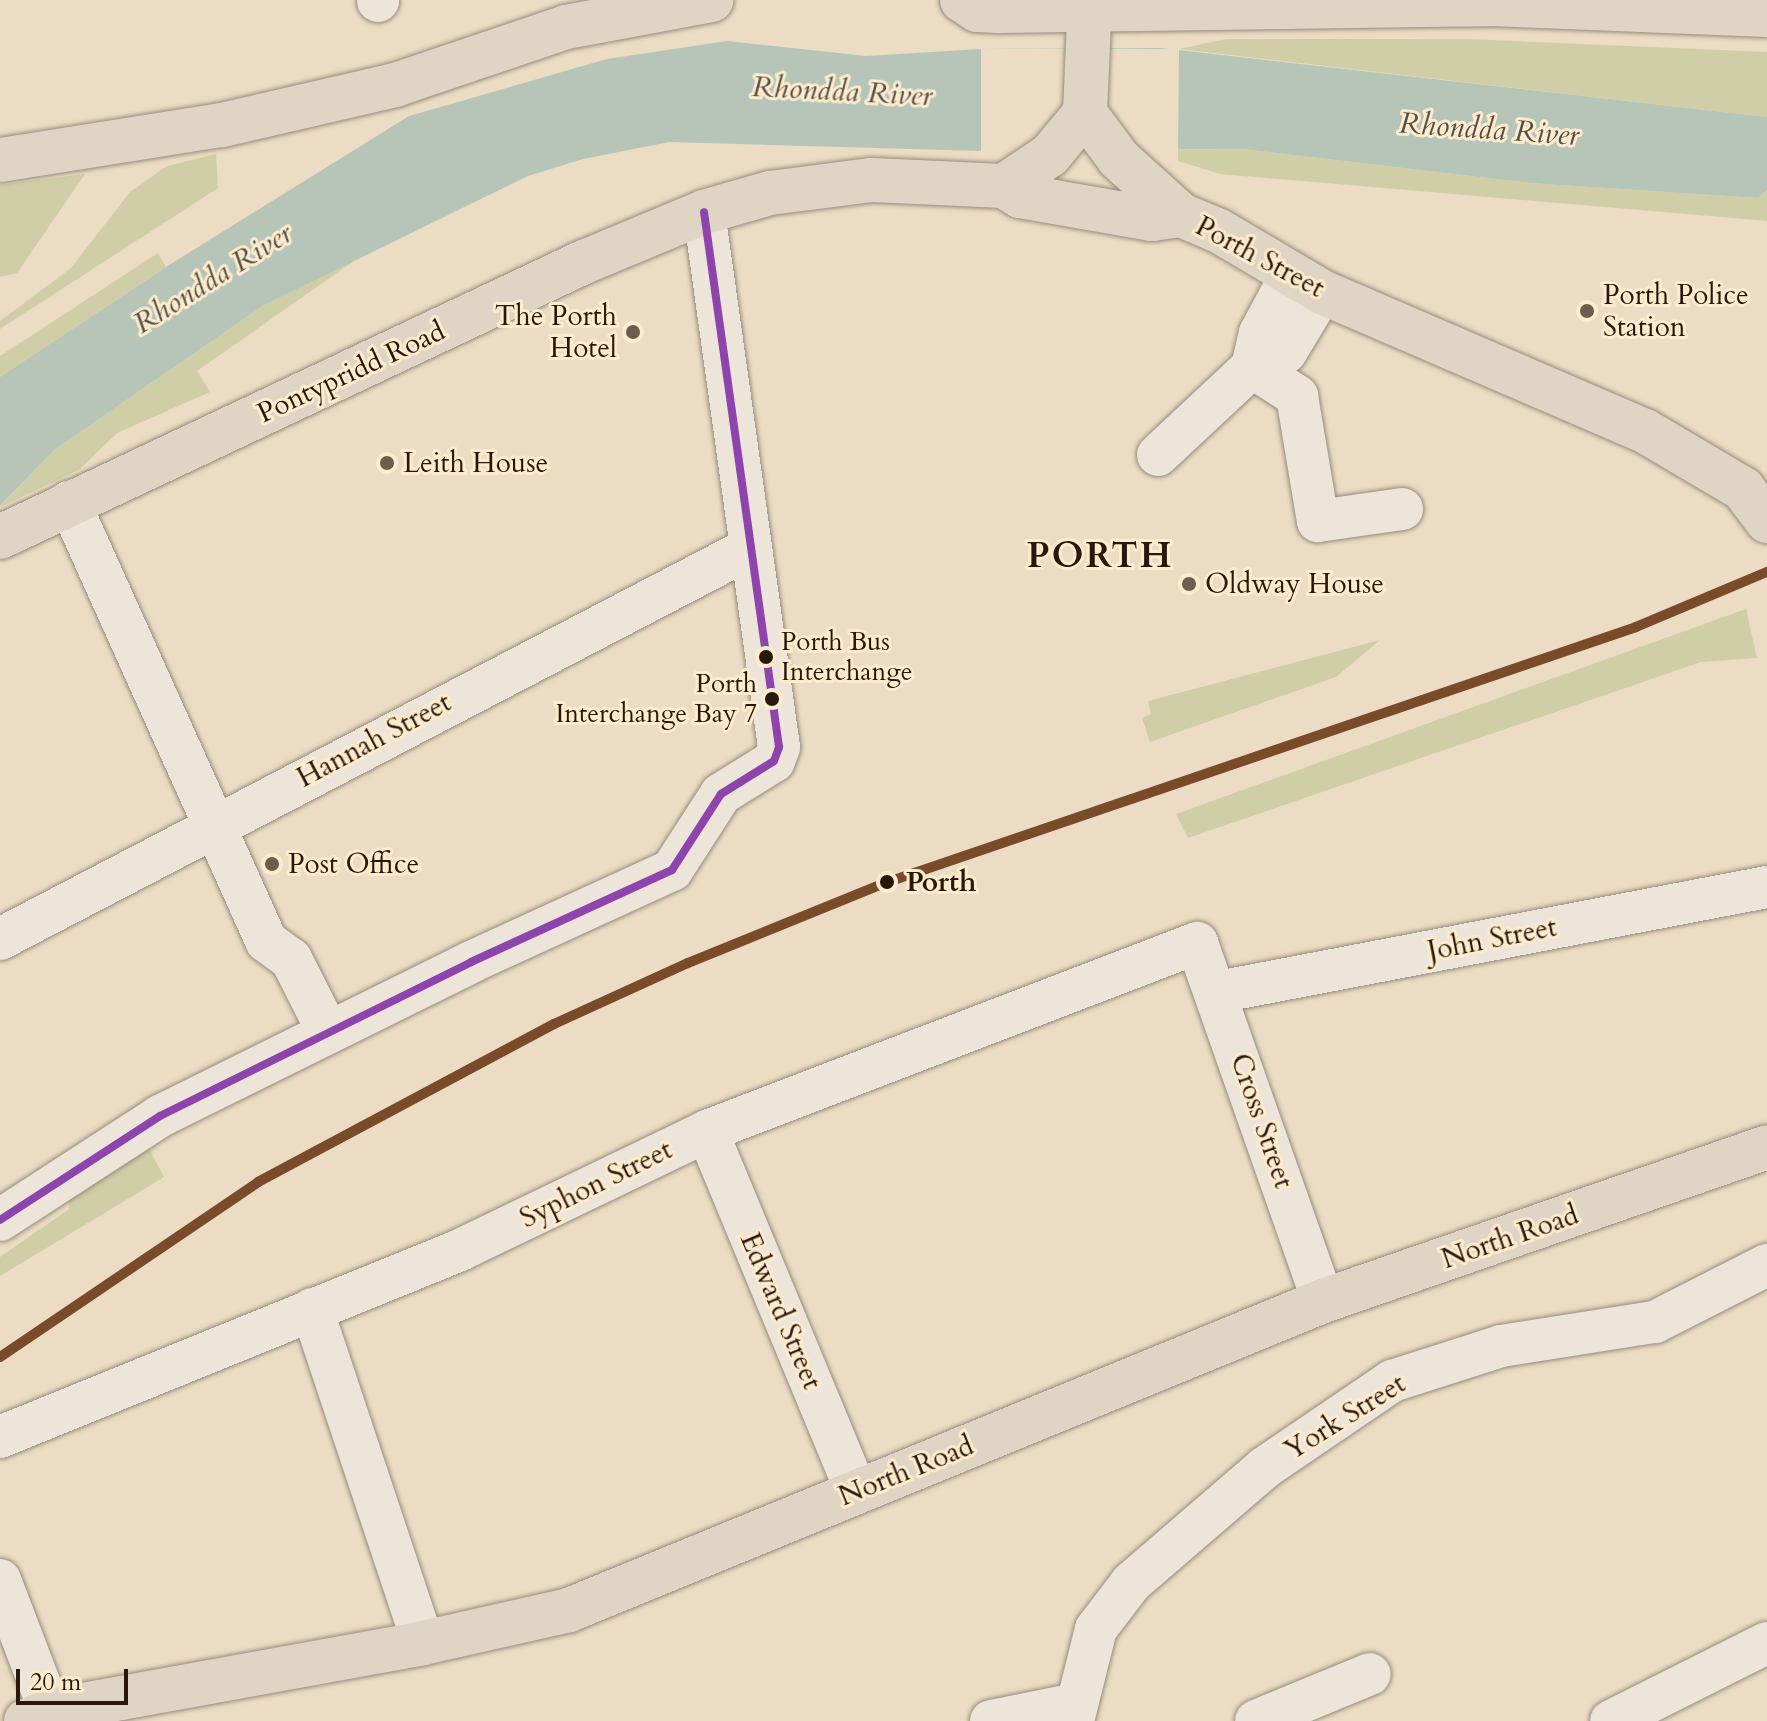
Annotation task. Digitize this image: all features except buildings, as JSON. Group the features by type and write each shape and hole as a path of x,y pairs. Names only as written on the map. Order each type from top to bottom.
{"main road":[{"path":"0,160 222,125 395,85 566,27 712,0"},
{"path":"962,0 977,10 1089,19 1491,4 1767,15"},
{"path":"1004,186 1050,155 1085,113 1089,19"},
{"path":"1085,113 1119,159 1181,215"},
{"name":"Porth Street","path":"704,212 770,193 872,180 1004,186 1020,196 1152,219 1181,215 1219,231 1306,283 1645,431 1743,489 1767,521"},
{"name":"Pontypridd Road","path":"0,537 584,262 704,212"},
{"name":"North Road","path":"38,1716 423,1643 569,1610 1323,1301 1767,1147"}],"street":[{"path":"0,1220 160,1116 328,1032 672,870 721,794 774,761 779,747 704,212"},
{"path":"1158,455 1252,367 1260,333 1306,283"},
{"path":"1252,367 1297,396 1318,521 1402,509"},
{"path":"69,502 211,825 266,941 291,959 328,1032"},
{"name":"Hannah Street","path":"0,939 211,825 750,548"},
{"name":"John Street","path":"1218,992 1767,887"},
{"name":"Cross Street","path":"1197,943 1218,992 1323,1301"},
{"name":"Syphon Street","path":"0,1437 460,1250 707,1131 1197,943"},
{"name":"Edward Street","path":"707,1131 856,1491"},
{"name":"York Street","path":"1075,1713 1096,1629 1131,1583 1264,1468 1392,1381 1501,1346 1655,1322 1767,1265"},
{"path":"312,1309 423,1643"},
{"path":"0,1580 38,1716"},
{"path":"1611,1721 1767,1643"},
{"path":"1256,1721 1370,1674"},
{"path":"991,1721 1075,1713"}],"shaded area":[{"path":"1226,39 1468,39 1767,52 1767,117 1179,49"},
{"path":"1243,149 1530,183 1758,198 1767,190 1767,221 1220,174 1178,161 1178,150"},
{"path":"216,154 218,188 0,329 0,321 71,268 130,192 167,166"},
{"path":"85,174 17,273 0,277 0,185"},
{"path":"374,247 197,371 210,392 117,433 79,470 0,507 54,450 264,305"},
{"path":"158,253 166,267 0,377 0,356"},
{"path":"1746,609 1757,658 1701,662 1188,838 1176,814"},
{"path":"1380,640 1336,677 1150,742 1142,718 1151,714 1148,701"},
{"path":"145,1141 164,1177 0,1276 0,1257 69,1209 69,1187"}],"water":[{"name":"Rhondda River","path":"727,41 866,56 981,49 1161,48 1767,117 1767,190 1758,198 1530,183 1243,149 981,151 669,142 583,159 528,176 264,305 54,450 0,506 0,377 166,267 409,116 607,59"}],"pier":[{"path":"981,49 1179,49 1178,154 981,151"}],"transit line":[{"path":"0,1220 160,1116 471,962 672,870 721,794 774,761 779,747 704,212"},
{"path":"0,1357 258,1182 554,1024 688,963 885,883 1636,627 1767,572"}],"place":[{"name":"Porth Police Station","path":"1587,311"},
{"name":"The Porth Hotel","path":"633,332"},
{"name":"Leith House","path":"387,463"},
{"name":"Oldway House","path":"1189,584"},
{"name":"Porth Bus Interchange","path":"766,657"},
{"name":"Porth Interchange Bay 7","path":"772,699"},
{"name":"Post Office","path":"272,864"},
{"name":"Porth","path":"887,882"}],"district":[{"name":"PORTH","path":"1100,556"}]}
